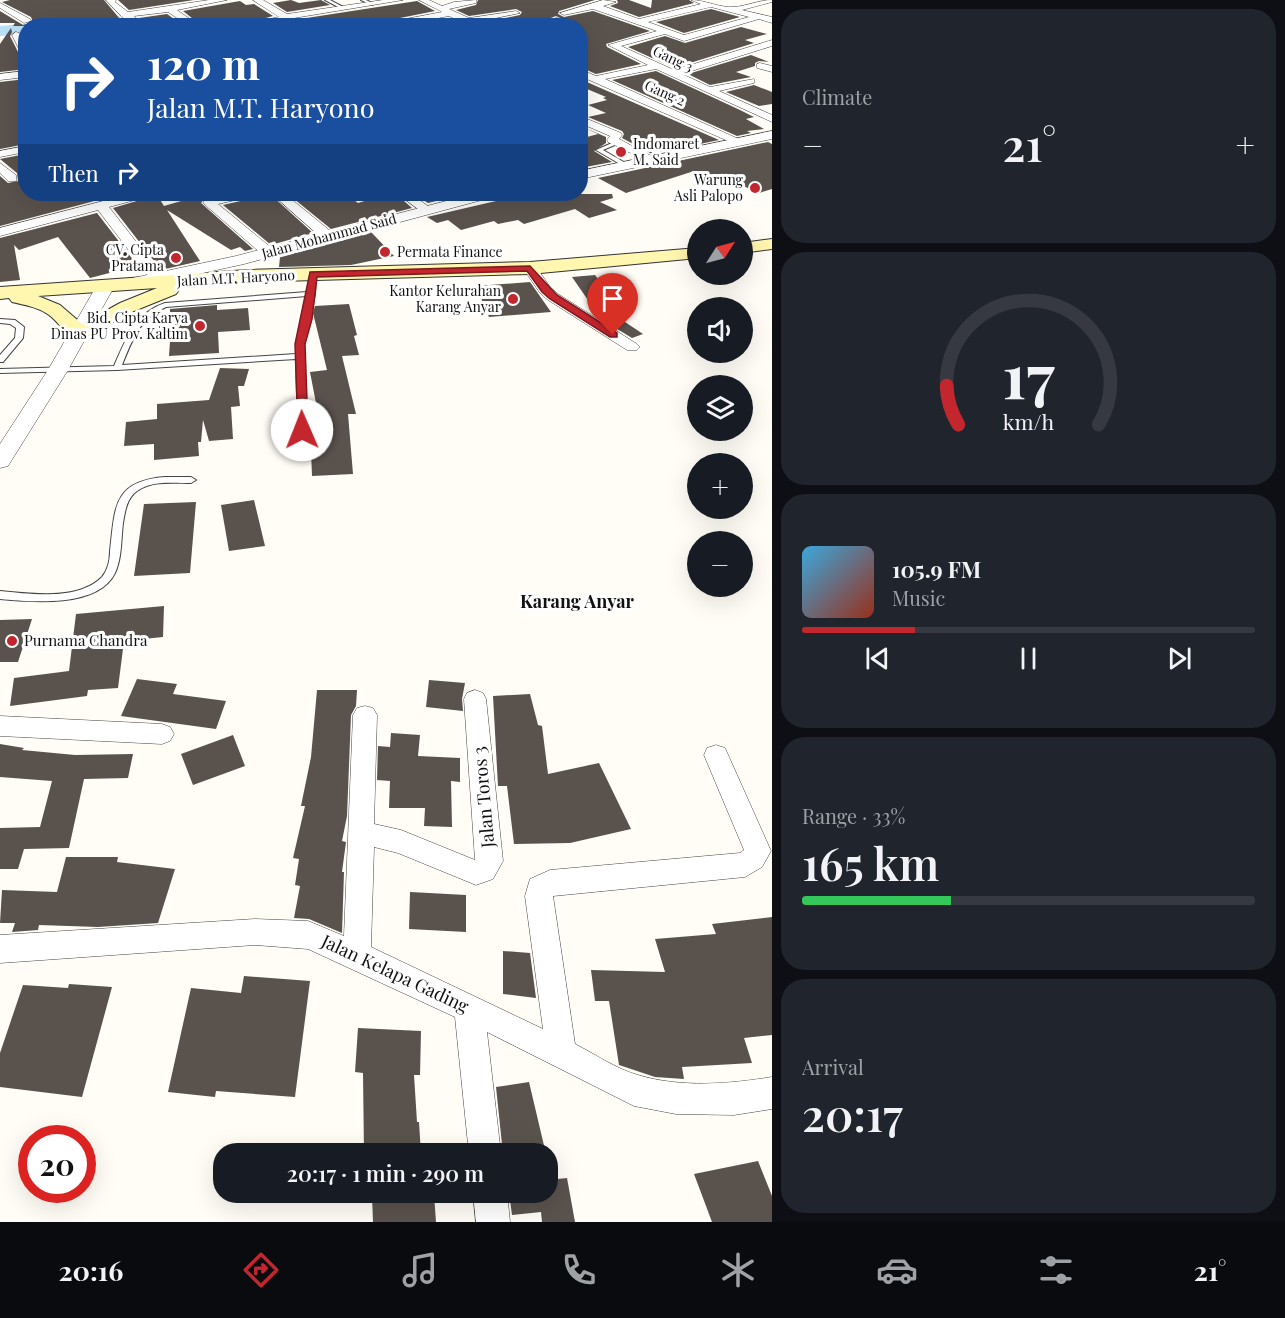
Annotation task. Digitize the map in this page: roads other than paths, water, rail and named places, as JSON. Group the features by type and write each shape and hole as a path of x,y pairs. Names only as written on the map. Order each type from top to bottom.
{"main road":[{"path":"753,247 772,244"},
{"name":"Jalan M.T. Haryono","path":"0,294 106,285 211,280 243,268 313,274 530,268 687,254"},
{"path":"0,294 51,306 62,314 79,334 145,299 211,280"}],"street":[{"path":"112,0 109,1 129,18"},
{"path":"125,15 223,0"},
{"path":"256,1 287,18 399,0"},
{"path":"423,0 462,18"},
{"path":"564,13 612,2 607,0"},
{"path":"695,0 772,20"},
{"path":"731,10 771,0"},
{"path":"448,12 454,4 473,1"},
{"path":"274,10 316,4"},
{"path":"638,22 711,4"},
{"path":"0,5 23,18"},
{"path":"594,6 664,32 687,38 757,17"},
{"path":"170,9 184,18"},
{"path":"421,18 448,12 472,11"},
{"path":"487,18 516,13"},
{"path":"0,16 17,14"},
{"name":"Gang 3","path":"664,32 612,45 772,119"},
{"path":"16,35 18,39"},
{"path":"672,74 772,43"},
{"path":"588,80 657,66"},
{"path":"0,77 18,75"},
{"name":"Gang 2","path":"588,75 737,142"},
{"path":"709,90 751,81"},
{"path":"600,95 621,90"},
{"path":"588,122 617,135 612,140 653,160"},
{"path":"588,173 772,135"},
{"path":"0,154 18,151"},
{"path":"0,166 12,178"},
{"path":"0,232 113,201"},
{"path":"217,201 209,203 269,253"},
{"path":"286,201 329,237"},
{"path":"414,201 426,210"},
{"name":"Jalan Mohammad Said","path":"133,284 157,278 243,268 269,253 461,201"},
{"path":"100,204 157,278"},
{"path":"530,268 545,290 553,297 632,347"},
{"path":"0,460 58,370 106,285"},
{"name":"Jalan Toros 3","path":"361,832 401,842 476,873 484,870 490,861 475,699"},
{"path":"357,955 365,715"},
{"path":"0,726 162,734"},
{"path":"561,1054 539,896 540,888 550,882 745,865 753,859 758,851 716,755"},
{"name":"Jalan Kelapa Gading","path":"0,949 255,932 308,934 469,1008 634,1090 676,1098 770,1098"},
{"path":"469,1008 484,1143"},
{"path":"491,1203 493,1222"}],"lane":[{"path":"327,0 343,8"},
{"path":"363,0 372,4"},
{"path":"614,144 599,150 627,166"},
{"path":"302,430 300,344 313,274"},
{"path":"117,368 134,327 151,310 165,304 311,294"},
{"path":"0,321 12,322 20,327 19,338 0,360"},
{"path":"0,371 117,368 300,356"},
{"path":"0,595 35,598 61,597 84,591 106,579 114,563 119,521 126,496 136,488 156,480 191,480"}],"waterway":[{"path":"0,31 18,30"}],"place":[{"name":"Indomaret M. Said","path":"621,152"},
{"name":"Warung Asli Palopo","path":"755,188"},
{"name":"Permata Finance","path":"385,252"},
{"name":"CV. Cipta Pratama","path":"176,258"},
{"name":"Kantor Kelurahan Karang Anyar","path":"513,299"},
{"name":"Bid. Cipta Karya Dinas PU Prov. Kaltim","path":"200,326"},
{"name":"Purnama Chandra","path":"12,641"}],"district":[{"name":"Karang Anyar","path":"577,602"}]}
